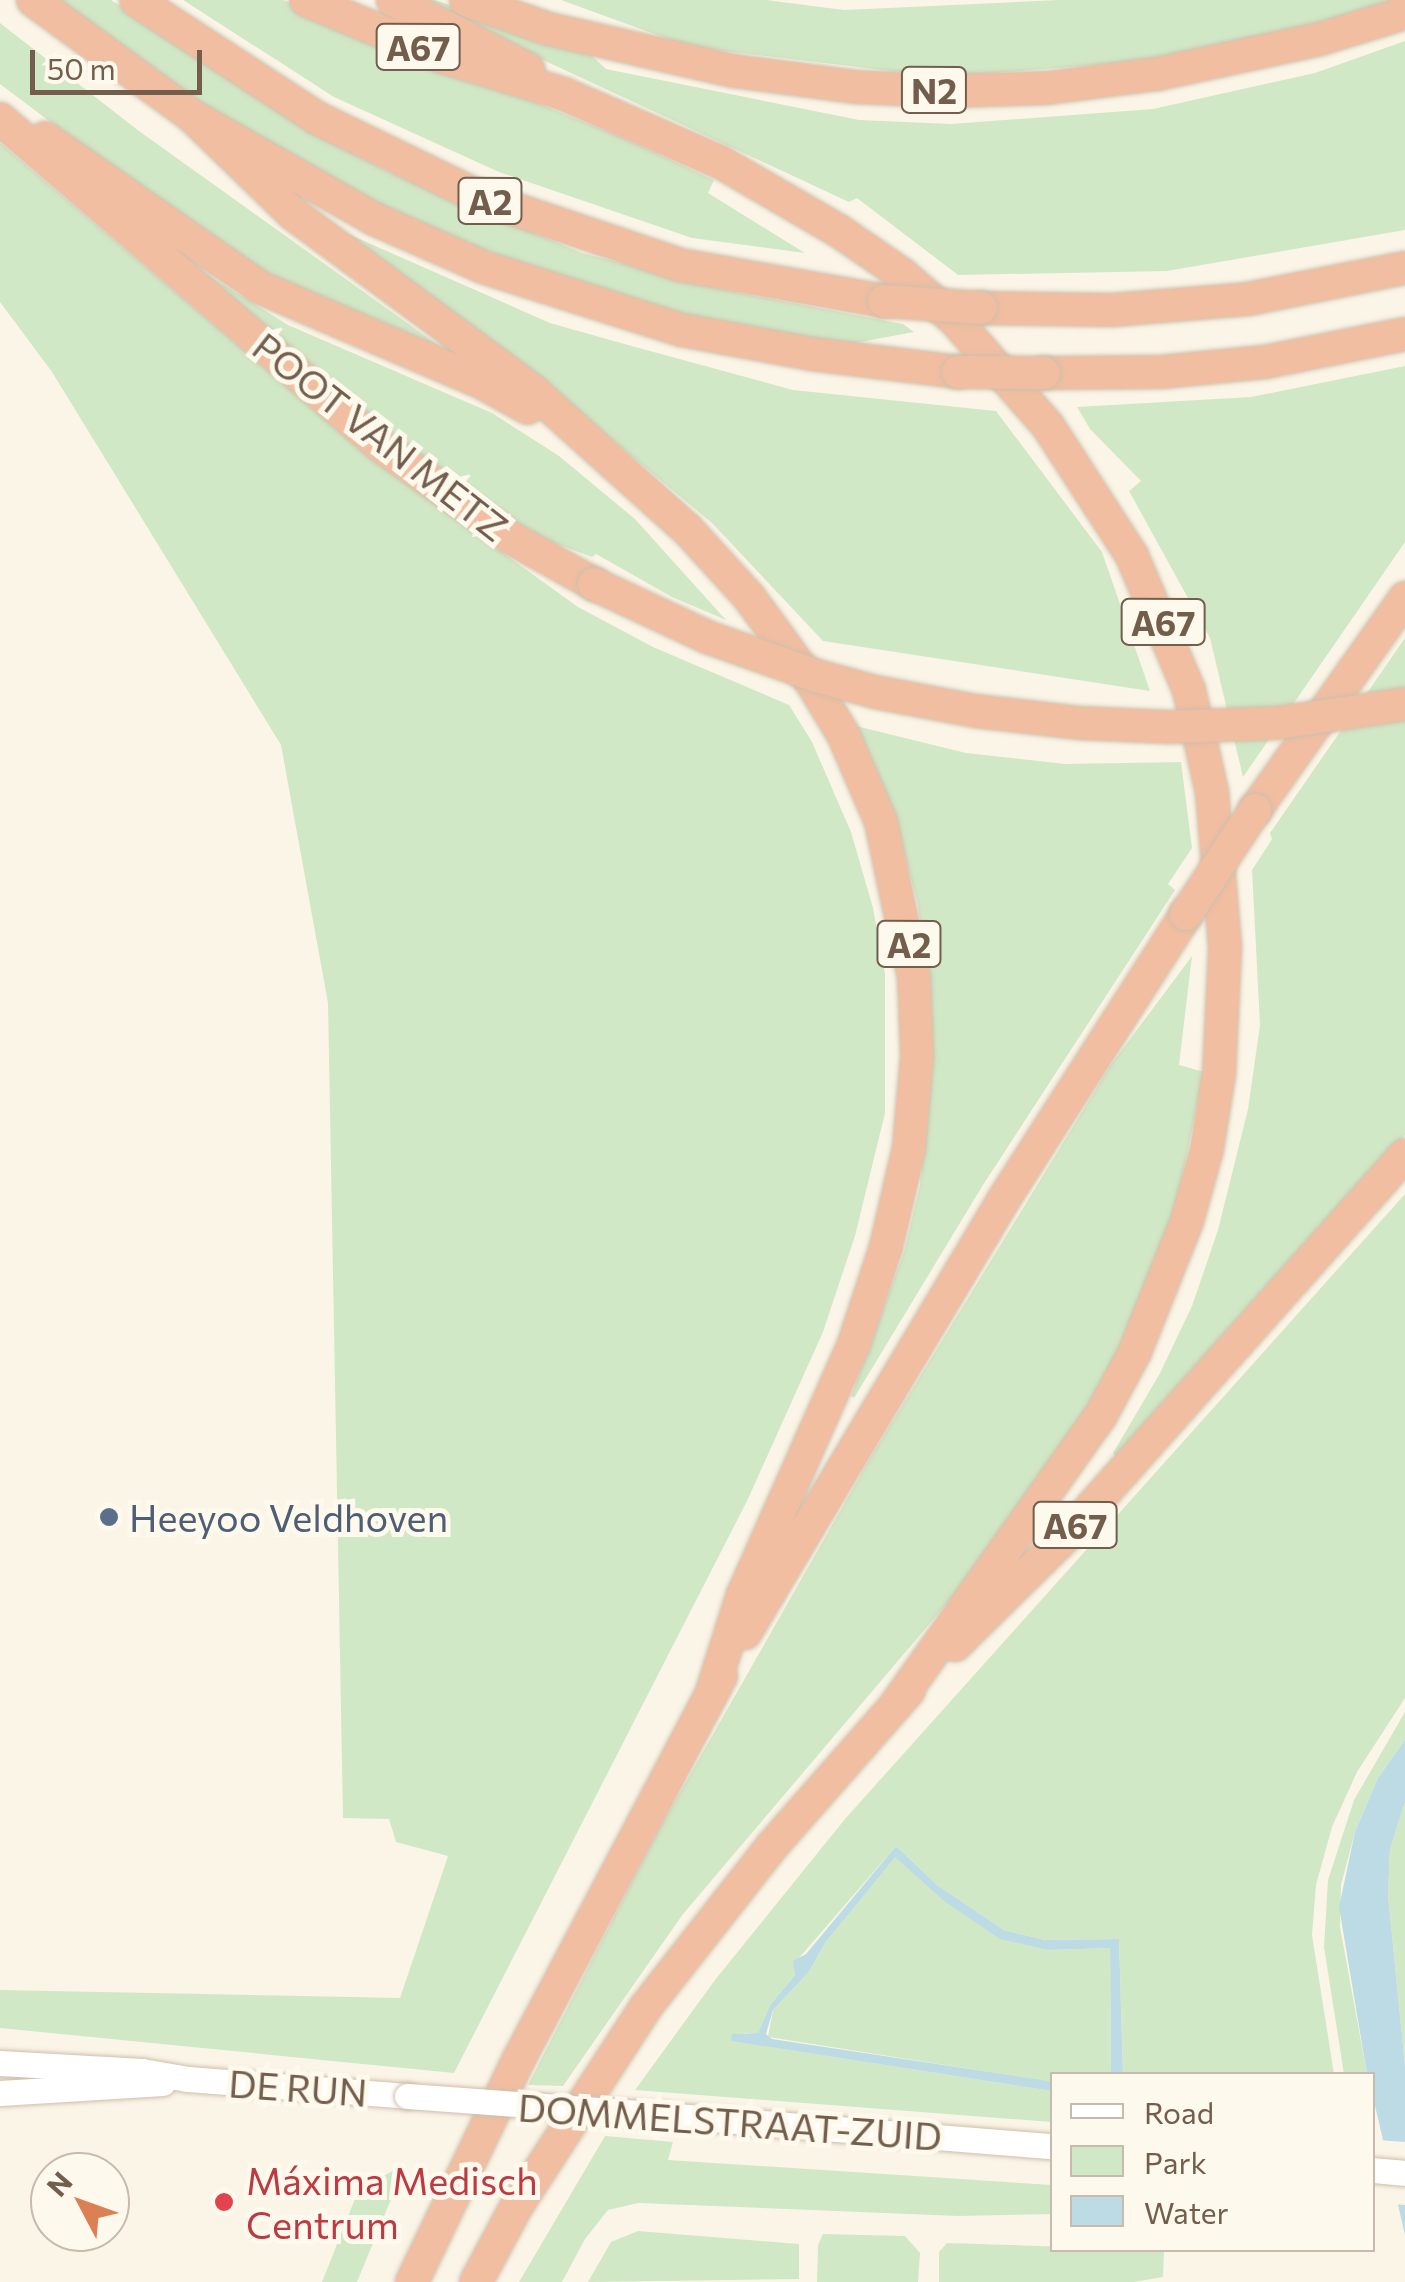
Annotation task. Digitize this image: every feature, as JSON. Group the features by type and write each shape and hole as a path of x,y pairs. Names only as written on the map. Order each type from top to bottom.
{"highway":[{"name":"A2","path":"33,0 192,116 372,218 560,294 743,343 958,372 1161,372 1265,362 1405,334"},
{"name":"A2","path":"136,0 317,118 484,199 680,265 884,300 981,308 1112,310 1248,298 1405,268"},
{"name":"A67","path":"306,0 443,57 564,94 722,164 781,196 903,274 954,319 1048,426 1132,556 1189,690 1212,792 1224,906 1224,1014 1207,1148 1187,1221 1135,1352 1101,1415 896,1704"},
{"name":"A67","path":"394,0 537,73 564,94"},
{"name":"N2","path":"466,0 566,33 734,71 856,87 949,90 1046,88 1157,74 1301,44 1405,13"},
{"path":"0,109 259,287 483,384 596,449"},
{"name":"A2","path":"192,116 292,212 534,391 687,529 750,597 844,734 889,850 914,976 917,1056 912,1115 886,1248 838,1384 743,1594 711,1695"},
{"name":"POOT VAN METZ","path":"0,119 381,446 511,538 594,584 707,637 874,692 976,711 1080,724 1188,727 1277,723 1405,704"},
{"path":"412,2282 520,2059 711,1695 1004,1198 1186,914 1405,598"},
{"name":"A67","path":"476,2282 516,2207 645,2008 774,1845 896,1704 1076,1524 1405,1155"}],"main road":[{"name":"DE RUN","path":"0,2063 142,2070 188,2078 407,2096"},
{"name":"DE RUN","path":"0,2093 128,2088 188,2078"},
{"name":"DOMMELSTRAAT-ZUID","path":"407,2096 1050,2146"}],"green space":[{"path":"60,0 111,0 303,127 387,171 582,253 739,293 903,324 914,332 839,346 715,324 497,256 362,197 273,148 175,87"},
{"path":"183,0 283,0 623,138 714,180 708,193 805,253 692,238 499,172 334,97"},
{"path":"414,0 435,0 590,54 606,69 859,120 951,124 1153,109 1315,73 1405,41 1405,230 1167,271 958,275 857,198 849,202"},
{"path":"561,0 766,0 844,10 1059,0 1393,0 1316,27 1160,60 941,77 690,47"},
{"path":"0,23 139,131 442,348 305,298 215,246 0,84"},
{"path":"0,143 371,458 578,607 653,647 789,705 812,742 851,832 873,908 885,974 885,1113 855,1236 823,1332 747,1501 454,2073 0,2028 0,1990 400,1998 448,1856 396,1842 389,1819 343,1818 328,1003 281,745 52,372 0,302"},
{"path":"321,222 550,323 628,345 793,390 996,411 1102,552 1150,691 823,641 712,523 588,420"},
{"path":"195,267 288,325 492,413 559,456 635,519 726,620 672,597 596,554 592,557 519,530 454,487"},
{"path":"1405,366 1405,542 1243,777 1210,638 1129,491 1141,481 1090,429 1077,407 1251,397"},
{"path":"1405,638 1405,1135 1118,1459 1113,1453 1159,1375 1192,1306 1218,1230 1248,1109 1260,1025 1252,870 1272,839 1270,833"},
{"path":"856,726 966,753 1065,764 1181,762 1192,848 1168,884 1175,890 983,1185 854,1398 851,1396 904,1252 920,1185 933,1055 929,976 917,901 895,819"},
{"path":"1192,956 1179,1065 1204,1072 1174,1216 1119,1353 1064,1447 965,1582 683,1914 563,2086 528,2085 658,1831 872,1455 1110,1066"},
{"path":"1405,1194 1405,1698 1357,1772 1332,1827 1316,1885 1312,1935 1334,2072 1123,2072 1119,1939 1045,1940 1004,1930 937,1885 896,1846 799,1958 795,1975 770,2005 758,2033 744,2033 733,2041 1050,2091 1050,2122 635,2090 715,1980 845,1819"},
{"path":"1405,1712 1405,1740 1378,1778 1355,1832 1341,1885 1340,1927 1367,2072 1344,2072 1324,1947 1328,1880 1354,1800"},
{"path":"1405,1802 1405,2066 1388,1895 1390,1849"},
{"path":"895,1856 965,1914 1049,1950 1110,1948 1111,2072 1050,2072 1050,2082 768,2037 773,2010 809,1972 825,1943"},
{"path":"605,2136 673,2142 668,2160 1050,2185 1050,2214 958,2216 638,2203 608,2210 585,2239 562,2282 519,2282"},
{"path":"406,2163 357,2282 322,2282 358,2191"},
{"path":"638,2231 799,2244 799,2279 588,2282 611,2242"},
{"path":"823,2234 905,2236 920,2253 918,2282 817,2282 818,2245"},
{"path":"947,2243 1050,2246 1050,2252 1164,2252 1163,2277 1133,2282 939,2282 939,2252"}],"water":[{"path":"1405,1740 1405,1802 1390,1849 1388,1895 1405,2066 1405,2235 1375,2106 1375,2072 1367,2072 1339,1907 1355,1832 1378,1778"},
{"path":"896,1846 937,1885 1004,1930 1045,1940 1119,1939 1123,2072 1111,2072 1110,1948 1049,1950 1000,1939 944,1901 895,1857 825,1943 809,1972 773,2010 766,2034 772,2039 1042,2080 1050,2082 1050,2091 731,2041 732,2034 758,2033 770,2005 795,1975 793,1961 806,1954"}],"pier":[{"path":"1378,2140 1405,2142 1405,2205 1394,2204"}],"place":[{"name":"Heeyoo Veldhoven","path":"109,1517"},
{"name":"Máxima Medisch Centrum","path":"224,2202"}]}
